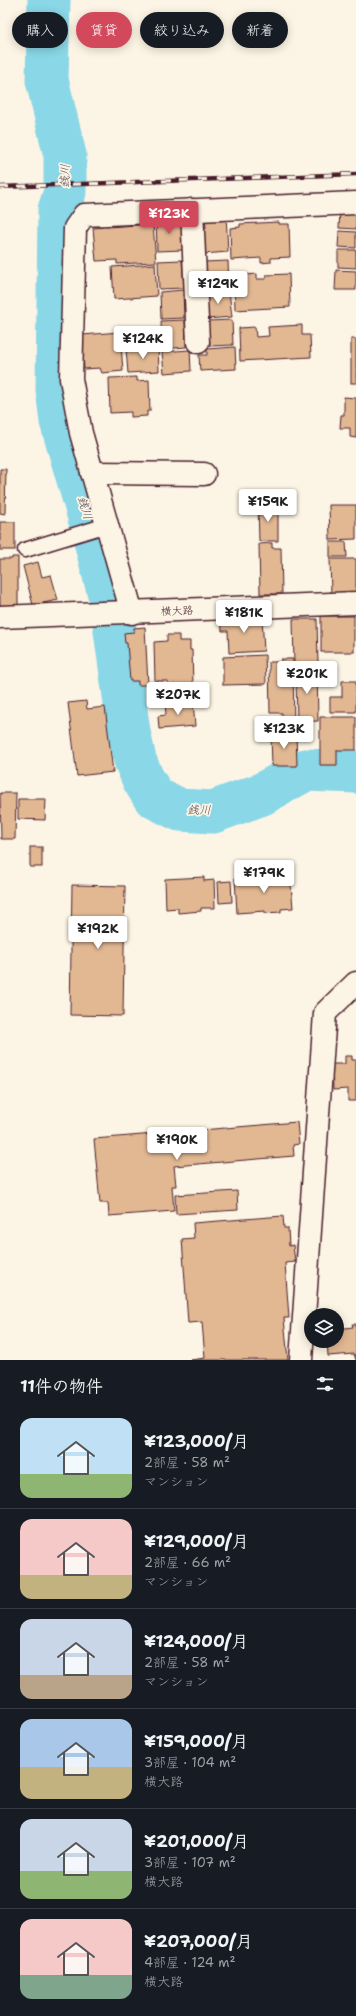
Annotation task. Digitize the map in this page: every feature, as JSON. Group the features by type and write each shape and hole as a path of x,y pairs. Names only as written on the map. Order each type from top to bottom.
{"street":[{"path":"118,614 97,528 92,473 80,433 71,379 75,228 84,215 356,203"},
{"path":"192,210 198,342"},
{"path":"92,473 204,474"},
{"name":"横大路","path":"0,617 118,614 356,603"},
{"path":"301,1360 324,1013 356,983"}],"lane":[{"path":"25,550 97,528"}],"building":[{"path":"340,211 356,211 356,229 339,228"},
{"path":"226,215 228,252 203,254 201,228 206,228 205,216"},
{"path":"156,217 181,220 183,250 157,251"},
{"path":"279,222 279,224 289,224 290,257 271,258 271,262 261,263 261,258 231,260 230,228 240,227 240,224"},
{"path":"153,224 156,262 117,264 117,260 96,261 93,228"},
{"path":"339,231 356,232 356,248 338,247"},
{"path":"338,250 356,250 356,268 338,267"},
{"path":"182,260 184,288 159,289 158,261"},
{"path":"228,261 229,289 209,290 208,281 205,281 204,262"},
{"path":"155,264 157,296 114,299 112,267"},
{"path":"336,270 356,271 356,290 335,290"},
{"path":"257,274 257,279 266,279 266,275 289,274 290,307 235,310 234,276"},
{"path":"183,290 184,318 161,319 160,292"},
{"path":"229,291 232,317 207,319 206,292"},
{"path":"185,320 186,347 162,349 161,321"},
{"path":"232,320 233,345 210,346 208,321"},
{"path":"302,325 302,335 310,335 311,357 240,361 239,328 255,327 256,337 269,336 268,327"},
{"path":"120,332 123,371 102,373 100,368 84,369 82,335"},
{"path":"351,339 356,339 356,383 351,383"},
{"path":"158,347 159,371 128,373 126,349"},
{"path":"235,347 236,369 200,371 199,355 207,355 207,349"},
{"path":"190,350 191,371 164,373 162,352"},
{"path":"137,377 137,381 149,380 150,411 147,411 147,416 131,417 131,412 110,413 109,378"},
{"path":"344,397 356,398 356,438 350,437 350,428 340,428 341,415 344,415"},
{"path":"0,469 6,469 5,514 0,513"},
{"path":"258,505 278,505 278,541 259,541"},
{"path":"329,505 356,505 356,539 330,540"},
{"path":"0,522 15,522 15,550 0,550"},
{"path":"330,542 346,542 347,557 330,557"},
{"path":"272,543 272,548 281,548 282,594 260,594 259,544"},
{"path":"12,557 18,557 18,606 0,606 0,559 12,559"},
{"path":"330,559 356,559 356,593 331,593"},
{"path":"38,562 42,577 51,575 58,600 33,605 23,566"},
{"path":"321,616 354,616 354,652 321,652"},
{"path":"262,617 264,651 229,653 228,631 222,631 221,619"},
{"path":"293,619 317,619 318,664 294,665"},
{"path":"145,627 148,685 138,685 138,681 130,681 127,643 125,643 124,633 134,632 134,628"},
{"path":"167,635 179,635 179,641 190,641 190,650 192,650 193,684 168,685 168,681 155,681 154,642 167,641"},
{"path":"265,655 266,684 223,685 223,657"},
{"path":"281,659 293,659 294,731 283,732 282,713 270,713 269,662 281,662"},
{"path":"317,665 318,721 297,722 296,677 302,677 301,666"},
{"path":"342,681 356,681 356,712 330,712 330,697 342,697"},
{"path":"86,701 87,709 105,707 113,772 77,776 68,703"},
{"path":"193,701 195,726 159,729 158,716 166,715 165,703"},
{"path":"320,717 356,717 356,750 337,750 337,765 320,765"},
{"path":"271,734 296,734 297,766 272,766"},
{"path":"0,793 16,793 15,839 1,839"},
{"path":"18,799 46,799 45,820 18,819"},
{"path":"30,847 42,847 42,867 30,867"},
{"path":"290,873 293,908 281,909 281,912 265,913 265,911 237,913 235,878"},
{"path":"204,877 204,881 214,880 215,908 201,908 201,911 178,913 178,908 166,909 165,879"},
{"path":"231,881 232,902 219,903 218,882"},
{"path":"72,885 125,886 123,1016 70,1015"},
{"path":"345,1056 352,1056 352,1060 356,1060 356,1101 348,1101 348,1089 333,1090 332,1064 345,1064"},
{"path":"297,1122 299,1144 293,1145 294,1156 174,1166 176,1186 172,1186 174,1211 109,1216 108,1203 100,1203 94,1139"},
{"path":"237,1191 238,1210 176,1214 175,1195"},
{"path":"283,1216 284,1228 288,1228 289,1246 293,1245 295,1262 285,1263 289,1318 284,1318 288,1360 191,1360 205,1358 202,1322 188,1323 182,1239 194,1238 193,1223"},
{"path":"352,1324 356,1324 356,1360 354,1354 328,1356 327,1348 344,1348 344,1328 353,1327"}],"waterway":[{"name":"銭川","path":"49,0 47,80 65,155 65,192 59,210 57,389 61,421 88,514 111,602 129,732 135,760 143,779 154,797 180,810 213,812 262,794 305,770 356,772"}],"railway":[{"path":"0,187 356,174"}]}
